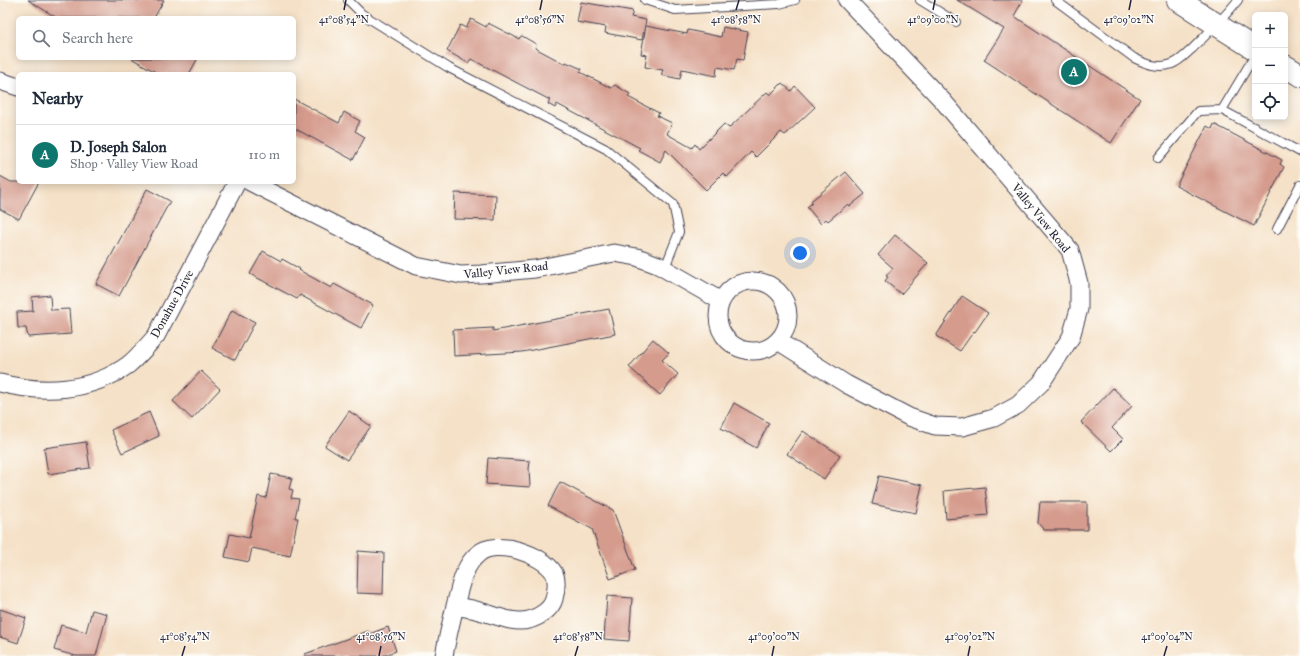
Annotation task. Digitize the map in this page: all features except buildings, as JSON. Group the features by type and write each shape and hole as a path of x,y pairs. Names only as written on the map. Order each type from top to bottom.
{"main road":[{"path":"1178,0 1253,48"},
{"path":"1288,68 1300,75"}],"street":[{"name":"Valley View Road","path":"778,341 846,384 909,417 935,426 962,427 994,418 1018,405 1041,383 1071,337 1078,309 1079,283 1070,250 944,101 847,0"},
{"path":"0,81 16,86"},
{"name":"Donahue Drive","path":"0,383 43,390 68,389 95,382 127,365 141,353 156,336 236,184"},
{"name":"Valley View Road","path":"254,184 416,266 461,275 527,270 614,253 637,257 658,265 664,270 724,297"},
{"path":"758,281 768,284 777,291 784,300 788,310 788,321 784,332 778,341 771,347 753,352 744,351 729,342 719,327 718,310 724,297 736,285 746,282 758,281"},
{"path":"444,656 449,627 460,586 468,566 478,553 490,548 505,547 517,549 544,562 554,573 557,588 552,603 545,612 531,619 518,622 478,610 455,606"}],"lane":[{"path":"348,0 362,14 449,68 606,149 673,204 679,232 664,270"},
{"path":"645,0 675,10 779,4 795,0"},
{"path":"920,0 956,22"},
{"path":"1055,0 1134,58 1145,64 1158,66 1173,64 1183,57 1217,25 1238,0"},
{"path":"1222,110 1252,60"},
{"path":"1158,158 1198,111 1222,110 1300,152"},
{"path":"1277,229 1300,185"}],"place":[{"name":"D. Joseph Salon","path":"1074,72"}]}
